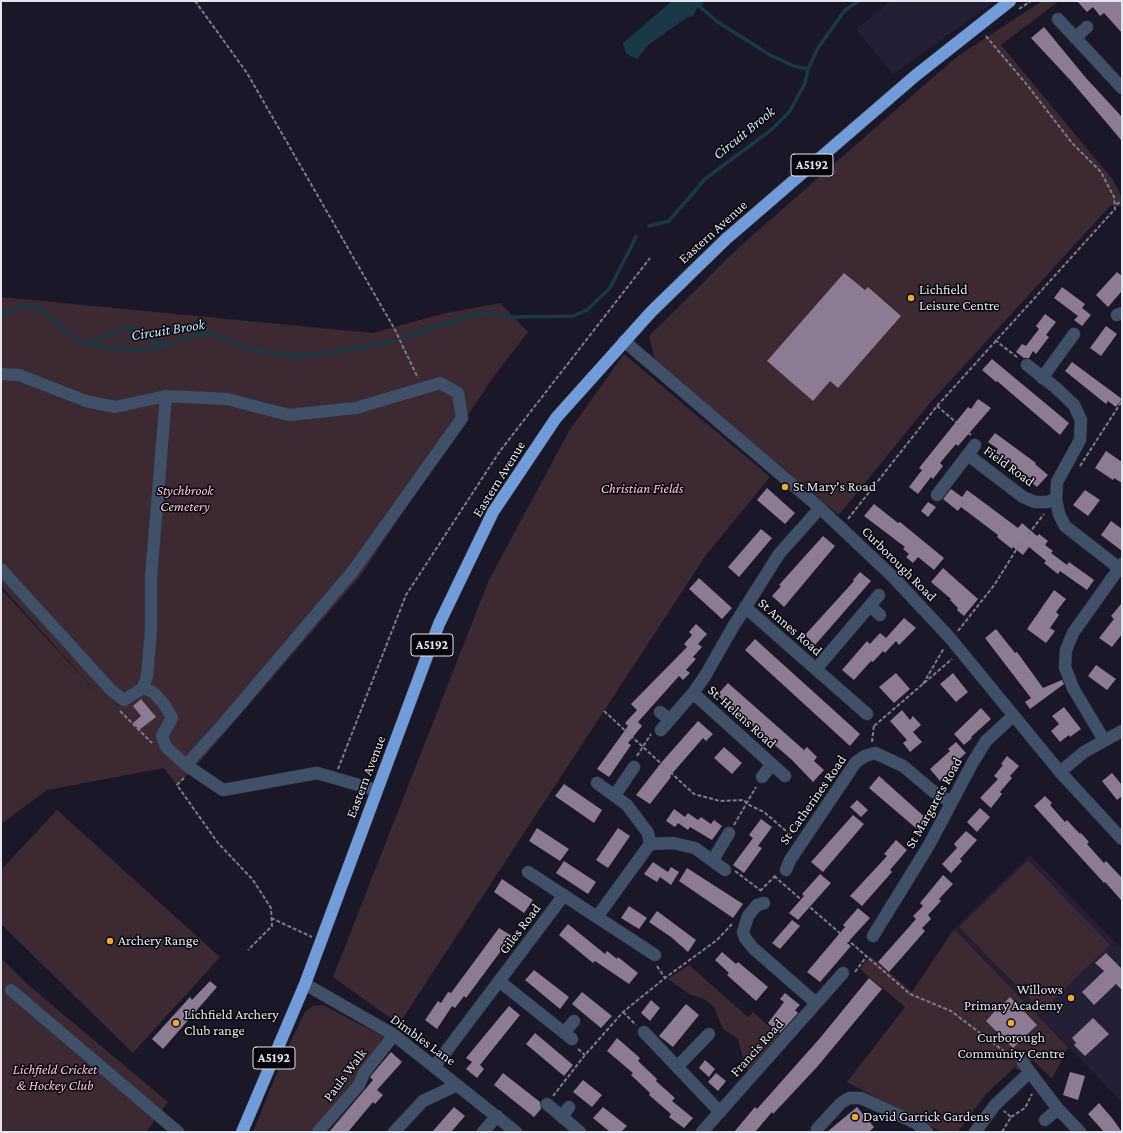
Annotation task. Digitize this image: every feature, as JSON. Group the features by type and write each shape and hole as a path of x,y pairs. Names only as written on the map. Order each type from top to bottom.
{"highway":[{"name":"Eastern Avenue","path":"242,1132 305,984 439,624 493,512 556,418 624,341 676,286 726,239 915,76 1010,1"}],"street":[{"path":"1058,18 1122,88"},
{"path":"1075,38 1087,27"},
{"path":"1042,378 1062,340 1074,334"},
{"name":"Curborough Road","path":"624,341 820,508 894,578 950,638 1060,772 1122,839"},
{"name":"Field Road","path":"1026,365 1055,387 1074,405 1081,420 1080,440 1057,482 1056,500 1059,514 1066,526 1120,566"},
{"path":"1,374 19,375 86,402 115,407 166,396 227,399 289,415 356,408 440,383 458,393 462,418 354,571 187,770"},
{"path":"1,569 111,690 124,700 143,688 147,676 151,631 151,577 166,396"},
{"name":"Field Road","path":"975,445 965,459 1023,497 1035,502 1056,500"},
{"path":"937,495 965,459"},
{"path":"661,730 693,693 705,676 745,607 779,554 820,508"},
{"path":"1104,740 1073,688 1065,667 1066,650 1073,633 1120,566"},
{"name":"St Annes Road","path":"816,669 879,595"},
{"path":"870,606 880,614"},
{"name":"St Annes Road","path":"745,607 816,669 865,708"},
{"path":"143,688 153,692 172,718 162,736 166,747 187,770 223,790 317,772 376,790"},
{"name":"St. Helens Road","path":"693,693 786,776"},
{"path":"660,712 670,720"},
{"name":"St Margarets Road","path":"873,936 886,910 952,802 986,741 1013,716"},
{"path":"1060,772 1084,752 1122,731"},
{"path":"875,753 903,766 934,792 952,802"},
{"name":"St Catherines Road","path":"786,870 790,860 856,762 865,756 875,753"},
{"name":"St. Helens Road","path":"762,777 772,764"},
{"path":"615,795 634,767"},
{"path":"597,783 627,805 648,833 650,844 597,917"},
{"path":"713,860 729,833"},
{"path":"650,844 673,843 695,848 725,870"},
{"path":"528,872 597,917 647,944 655,955"},
{"name":"Giles Road","path":"435,1066 564,896"},
{"path":"760,900 748,916 743,932 745,938 753,948 816,1003"},
{"name":"Francis Road","path":"702,1132 843,973"},
{"path":"499,982 568,1036 574,1021"},
{"name":"Dimbles Lane","path":"305,984 394,1035 435,1066 516,1132"},
{"path":"11,990 178,1132"},
{"path":"644,1032 720,1112"},
{"path":"677,1067 709,1034"},
{"name":"Pauls Walk","path":"318,1132 359,1085 364,1073 394,1035"},
{"path":"974,1132 1027,1067 1058,1109 1080,1132"},
{"path":"394,1132 422,1100 457,1084"},
{"path":"818,1132 816,1129 841,1103 849,1098 861,1098 916,1123 926,1132"},
{"path":"547,1104 580,1132"},
{"path":"562,1117 569,1107"},
{"path":"1046,1120 1058,1109"},
{"path":"483,1132 497,1116"}],"path":[{"path":"195,1 247,73 394,328 423,388"},
{"path":"841,528 937,406 995,340 1115,210 1116,204 1102,172 1072,143 1028,86 983,34 979,25"},
{"path":"1116,204 1122,202"},
{"path":"336,773 406,595 500,450 650,258"},
{"path":"995,340 1026,365"},
{"path":"1076,472 1122,401"},
{"path":"937,406 972,436 975,445"},
{"path":"922,684 950,638 961,628 995,584 1016,550 1056,500"},
{"path":"875,753 871,738 874,726 960,651"},
{"path":"604,711 694,794 720,801 744,800 747,804 764,812 801,844"},
{"path":"634,767 633,763 653,731 661,730"},
{"path":"187,770 177,784 218,843 253,880 271,908 272,926 248,950"},
{"path":"729,833 762,777"},
{"path":"725,870 732,868 760,891"},
{"path":"760,900 760,891 774,876 786,870"},
{"path":"774,876 910,994 951,1011 1009,1054 1020,1053 1027,1067"},
{"path":"271,918 321,941"},
{"path":"547,1104 585,1055 623,1012 665,978 718,940 736,921"},
{"path":"623,1012 644,1032"},
{"path":"1002,1132 1011,1117 1025,1108 1030,1096 1044,1089"},
{"path":"995,1105 1011,1117"}],"shaded area":[{"path":"891,1 995,1 893,74 856,29"},
{"name":"Willows Primary Academy","path":"1030,855 1122,949 1122,1102 954,929"}],"green space":[{"name":"Lichfield Leisure Centre","path":"1042,1 1059,1 1001,45 1113,180 1122,198 1122,207 1111,205 930,403 839,515 655,361 649,336 738,248 958,56"},
{"name":"Stychbrook Cemetery","path":"1,297 372,333 442,314 500,303 528,332 492,379 361,575 196,766 177,785 164,768 47,790 1,824 1,589 107,704 1,586"},
{"name":"Christian Fields","path":"624,354 770,477 706,555 399,1024 333,977 489,580 569,431"},
{"name":"Archery Range","path":"57,810 220,957 133,1053 1,924 1,870"},
{"path":"1028,860 1110,945 1042,1011 959,927"},
{"path":"954,929 1068,1047 1052,1079 1033,1060 1018,1070 1015,1067 985,1095 958,1132 942,1132 847,1082 905,1007 860,969 870,956 912,992"},
{"name":"Lichfield Cricket & Hockey Club","path":"1,958 27,984 168,1102 146,1132 1,1132"},
{"path":"689,965 748,1017 753,1012 781,1037 750,1072 746,1068 738,1039 723,1029 714,1007 704,999 689,994 668,979"},
{"path":"323,1005 384,1037 361,1069 356,1084 313,1132 253,1132 282,1060 305,1012 313,1006"}],"water":[{"path":"672,1 703,1 703,3 702,7 697,8 693,16 686,18 647,46 637,59 626,53 623,43"}],"building":[{"path":"1077,1 1122,1 1122,33 1104,13 1100,16 1093,7 1087,12"},
{"path":"1044,27 1086,78 1122,117 1122,141 1072,82 1031,38"},
{"path":"1117,272 1122,276 1122,291 1108,307 1096,295"},
{"path":"844,273 865,290 868,287 901,316 838,388 830,381 813,401 767,361"},
{"path":"1062,287 1085,304 1082,308 1091,315 1082,326 1074,320 1078,316 1054,298"},
{"path":"1045,314 1056,322 1046,335 1049,337 1036,354 1033,351 1029,358 1024,358 1016,352 1022,344 1026,346 1039,329 1036,326"},
{"path":"1106,326 1117,334 1101,356 1090,348"},
{"path":"992,359 1069,423 1060,435 982,370"},
{"path":"1072,362 1122,399 1116,407 1108,401 1106,404 1065,371"},
{"path":"978,399 991,408 958,446 956,444 940,463 943,466 933,479 931,477 918,494 909,487 922,470 919,468 968,407 971,409"},
{"path":"995,433 1036,463 1035,464 1048,475 1037,487 1027,479 1029,477 995,452 998,449 988,442"},
{"path":"1106,451 1122,462 1122,483 1114,478 1113,480 1095,468"},
{"path":"767,488 795,513 785,524 757,500"},
{"path":"951,489 962,497 967,490 1018,528 1022,523 1037,536 1039,534 1048,541 1045,545 1053,551 1051,553 1067,565 1069,562 1094,580 1087,590 1060,571 1058,574 1044,563 1046,561 1029,547 1023,555 1013,547 1012,549 997,537 998,535 961,507 958,511 943,499"},
{"path":"1085,490 1100,500 1088,516 1073,505"},
{"path":"928,502 936,507 928,517 921,511"},
{"path":"874,504 898,523 900,522 944,558 934,570 918,557 913,563 906,557 909,554 903,549 905,547 864,516"},
{"path":"1111,521 1122,529 1122,551 1101,535"},
{"path":"761,529 772,538 739,577 728,567"},
{"path":"823,536 835,546 784,607 772,596 781,586 779,585"},
{"path":"943,568 978,599 964,616 957,610 958,608 950,600 951,599 931,582"},
{"path":"860,572 871,581 815,645 805,635 854,581 853,580"},
{"path":"699,578 732,608 722,619 689,589"},
{"path":"1054,590 1066,599 1056,612 1059,615 1050,628 1055,631 1046,643 1027,629"},
{"path":"1122,603 1122,634 1112,647 1099,638 1114,619 1111,616"},
{"path":"904,618 916,628 899,645 896,641 885,653 883,651 873,662 871,661 854,680 842,670 867,641 870,644 880,633 886,638"},
{"path":"696,624 707,634 698,644 702,647 693,657 696,659 686,670 690,673 683,680 679,676 638,722 642,726 628,743 631,745 609,777 597,769 628,726 625,723 637,710 631,704 687,647 684,644 692,635 689,632"},
{"path":"996,629 1015,653 1017,652 1043,688 1062,680 1064,684 1030,709 1025,702 1031,698 985,638"},
{"path":"755,639 860,734 850,746 745,650"},
{"path":"1096,665 1116,679 1107,690 1088,676"},
{"path":"896,673 910,689 894,703 879,687"},
{"path":"953,673 968,692 956,702 940,684"},
{"path":"728,683 804,750 807,747 817,757 814,761 824,770 813,782 792,760 717,695"},
{"path":"141,699 156,717 139,730 133,723 141,716 133,706"},
{"path":"1064,707 1081,729 1070,737 1069,735 1060,742 1051,731 1059,724 1052,716"},
{"path":"981,708 991,719 964,745 954,734"},
{"path":"902,710 910,720 913,716 921,725 913,732 922,742 910,752 903,743 907,740 890,721"},
{"path":"698,721 713,734 706,741 703,738 670,776 671,777 650,804 636,795 661,763"},
{"path":"956,742 966,753 956,762 957,764 940,781 930,769 950,751 948,749"},
{"path":"724,747 742,763 732,774 714,758"},
{"path":"1007,756 1019,766 1010,776 1012,778 1000,792 1002,794 991,808 980,798 998,779 994,776 1003,765 1001,764"},
{"path":"1112,773 1122,785 1122,796 1117,800 1102,781"},
{"path":"879,776 927,819 917,829 869,788"},
{"path":"564,784 602,810 594,823 555,796"},
{"path":"1045,796 1052,803 1050,805 1065,822 1067,820 1080,834 1081,833 1089,842 1087,844 1104,863 1106,861 1122,878 1122,901 1034,806"},
{"path":"857,800 868,810 861,817 850,807"},
{"path":"980,808 990,817 977,832 967,822"},
{"path":"674,809 685,817 688,813 698,820 701,817 711,824 714,820 722,826 712,840 690,827 688,830 678,823 675,827 666,821"},
{"path":"853,815 864,824 823,872 811,862"},
{"path":"761,819 772,827 758,846 762,848 744,873 733,865 753,838 749,835"},
{"path":"537,828 569,849 560,861 529,841"},
{"path":"618,828 630,836 608,868 596,860"},
{"path":"966,831 977,840 960,859 962,861 951,873 942,864 957,848 954,844"},
{"path":"896,840 907,850 890,870 892,872 862,906 850,896 887,856 884,854"},
{"path":"564,861 596,882 588,894 556,873"},
{"path":"653,862 668,872 671,867 679,872 671,885 660,877 657,882 644,874"},
{"path":"687,868 743,904 733,918 679,881"},
{"path":"820,874 831,883 798,920 789,913 804,896 802,894"},
{"path":"943,875 953,884 939,899 941,901 928,915 931,919 922,928 925,931 889,972 878,962 916,919 913,916 923,906 920,903"},
{"path":"502,879 533,900 524,913 494,892"},
{"path":"629,906 647,918 639,929 621,918"},
{"path":"858,908 870,918 847,943 851,946 820,982 807,972 845,927 843,925"},
{"path":"657,911 696,940 688,952 671,937 649,922"},
{"path":"792,920 800,926 780,949 772,943"},
{"path":"568,924 605,954 607,951 617,959 618,957 638,973 629,984 595,961 593,963 559,935"},
{"path":"499,928 512,936 466,998 464,996 455,1008 452,1006 437,1029 425,1020 438,1001 441,1003 448,992 451,993"},
{"path":"722,952 736,964 738,962 768,987 756,1001 727,975 729,973 715,960"},
{"path":"1106,953 1122,969 1122,990 1116,984 1094,1005 1082,992 1104,971 1095,963"},
{"path":"534,970 569,997 560,1009 525,980"},
{"path":"869,978 882,989 817,1067 773,1114 772,1112 755,1132 734,1132 755,1107 757,1109 820,1038"},
{"name":"Lichfield Archery Club range","path":"210,981 217,987 163,1049 152,1039 190,997 192,1000"},
{"path":"582,992 612,1016 601,1028 572,1004"},
{"path":"785,993 800,1005 795,1010 798,1013 780,1033 768,1023 784,1002 780,999"},
{"name":"Curborough Community Centre","path":"1010,997 1037,1025 1013,1048 986,1021 1003,1002 1004,1003"},
{"path":"651,1000 660,1008 650,1021 641,1013"},
{"path":"686,1004 699,1015 673,1047 659,1036"},
{"path":"509,1006 520,1015 480,1065 484,1069 477,1078 466,1069 472,1062 466,1058"},
{"path":"1093,1018 1109,1034 1085,1056 1074,1045 1076,1043 1072,1038"},
{"path":"535,1033 573,1065 564,1076 526,1044"},
{"path":"617,1038 640,1058 638,1061 657,1079 656,1081 675,1098 672,1101 693,1118 684,1128 669,1117 671,1114 649,1095 650,1093 631,1075 633,1073 607,1051"},
{"path":"391,1052 402,1062 377,1090 383,1095 375,1104 373,1102 348,1132 329,1132 373,1080 370,1077"},
{"path":"705,1060 715,1069 709,1077 699,1068"},
{"path":"1070,1072 1085,1076 1078,1100 1063,1095"},
{"path":"503,1073 540,1102 541,1109 534,1117 494,1085"},
{"path":"716,1073 726,1081 718,1091 708,1082"},
{"path":"583,1080 602,1095 592,1107 573,1092"},
{"path":"1099,1103 1122,1132 1104,1132 1088,1114"},
{"path":"454,1107 465,1116 451,1132 432,1132"},
{"path":"603,1107 627,1126 621,1132 610,1132 593,1118"},
{"name":"David Garrick Gardens","path":"857,1107 874,1127 869,1132 827,1132"}],"waterway":[{"name":"Circuit Brook","path":"649,226 669,221 705,179 771,130 790,111 805,83 808,69 818,48 845,10 859,1"},
{"path":"701,8 718,22 770,55 794,66 808,69"},
{"name":"Circuit Brook","path":"403,338 478,313 513,317 573,316 587,310 610,288 636,237"},
{"name":"Circuit Brook","path":"1,314 20,307 33,306 44,312 78,341 112,348 135,350 169,345 183,338 206,333 225,338 248,349 297,356 327,353 395,341"},
{"path":"90,344 118,331 133,327 154,341 166,344"}],"place":[{"name":"Lichfield Leisure Centre","path":"911,298"},
{"name":"St Mary's Road","path":"785,487"},
{"name":"Archery Range","path":"110,941"},
{"name":"Willows Primary Academy","path":"1071,998"},
{"name":"Lichfield Archery Club range","path":"176,1023"},
{"name":"Curborough Community Centre","path":"1011,1023"},
{"name":"David Garrick Gardens","path":"855,1117"}]}
